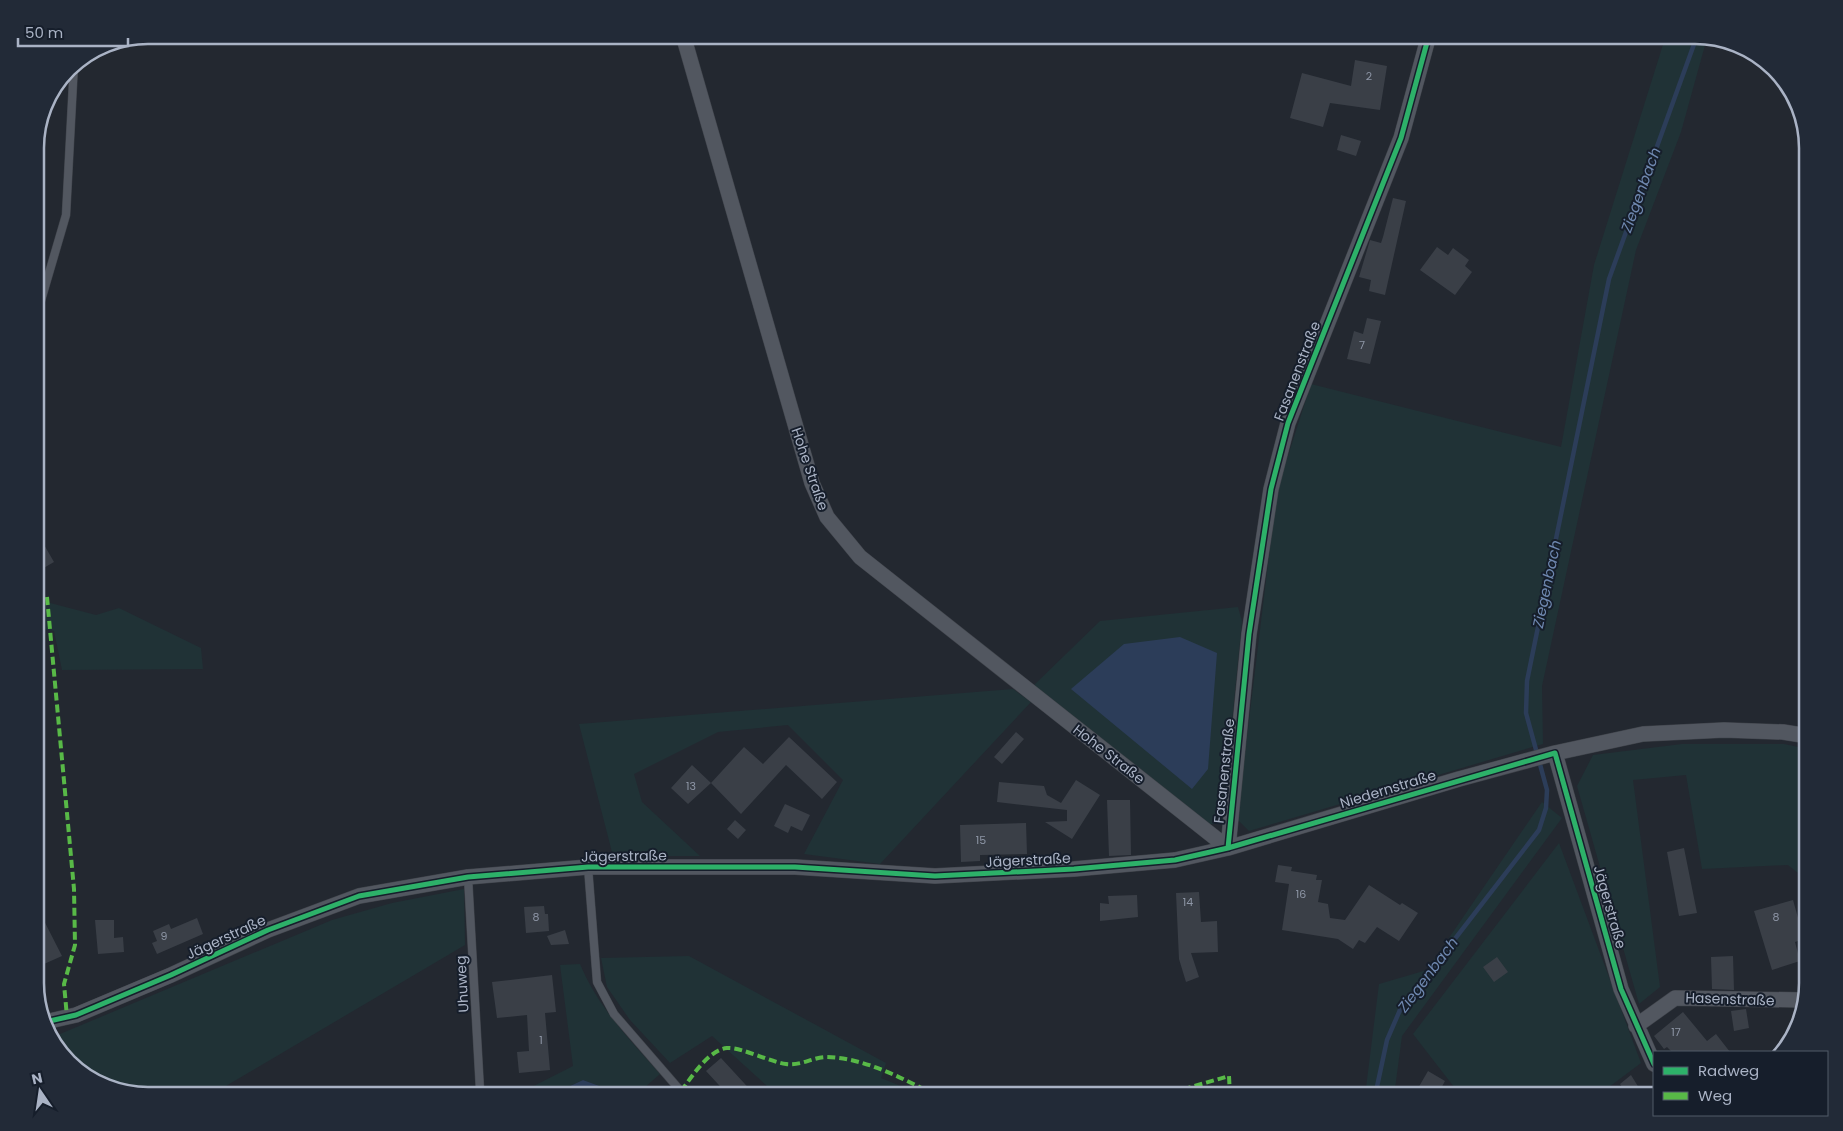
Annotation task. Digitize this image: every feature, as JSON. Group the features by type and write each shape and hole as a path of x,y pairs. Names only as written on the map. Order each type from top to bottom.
{"street":[{"name":"Hohe Straße","path":"686,44 812,483 827,517 860,557 1228,848"},
{"name":"Fasanenstraße","path":"1228,848 1250,634 1271,489 1288,423 1401,138 1427,44"},
{"name":"Niedernstraße","path":"1228,848 1529,760 1643,734 1724,730 1799,735"},
{"name":"Jägerstraße","path":"1552,754 1621,989 1653,1062"},
{"name":"Jägerstraße","path":"51,1020 76,1014 171,975 268,930 359,896 468,877 588,867 795,867 935,876 1074,870 1175,860 1228,848"},
{"name":"Hasenstraße","path":"1636,1026 1675,998 1798,1000"}],"lane":[{"path":"44,291 66,216 73,75"},
{"path":"588,867 597,982 614,1014 677,1087"},
{"name":"Uhuweg","path":"468,877 480,1087"}],"shaded area":[{"path":"1663,44 1705,45 1681,132 1636,250 1542,686 1543,744 1249,831 1237,819 1277,490 1311,384 1561,447 1594,265"},
{"path":"44,601 96,615 119,608 201,648 203,669 62,670 54,631 44,629"},
{"path":"1238,607 1242,621 1222,822 1208,825 1031,688 1100,621"},
{"path":"1013,689 1031,702 880,864 804,854 843,780 788,725 718,732 634,774 642,802 700,856 613,856 579,724"},
{"path":"1682,744 1784,744 1799,747 1799,874 1788,865 1702,869 1686,775 1633,780 1660,987 1639,1004 1577,786 1593,755"},
{"path":"1542,802 1562,818 1402,1036 1395,1087 1366,1087 1379,984 1427,970"},
{"path":"1559,843 1641,1063 1609,1087 1454,1087 1413,1034"},
{"path":"464,889 465,945 224,1087 148,1087 121,1084 85,1066 74,1057 58,1034 332,920 392,903"},
{"path":"689,956 886,1063 881,1078 903,1087 768,1087 712,1036 670,1063 630,1020 607,987 601,958"},
{"path":"580,964 587,980 605,1008 660,1074 645,1087 602,1087 583,1080 568,1087 532,1087 573,1066 560,965"}],"water":[{"path":"1180,637 1217,653 1208,769 1192,789 1071,689 1124,644"},
{"path":"583,1080 602,1087 568,1087"}],"building":[{"path":"1355,60 1387,66 1380,110 1330,103 1323,127 1290,118 1302,73 1351,86"},
{"path":"1341,135 1361,141 1356,156 1337,150"},
{"path":"1393,198 1406,201 1385,295 1369,291 1371,280 1359,277 1370,240 1381,243"},
{"path":"1437,247 1448,255 1453,248 1469,260 1465,266 1472,272 1455,295 1420,270"},
{"path":"1367,318 1381,321 1370,364 1347,359 1354,331 1363,334"},
{"path":"44,545 54,562 44,568"},
{"path":"1016,732 1024,739 1002,764 994,757"},
{"path":"789,737 837,782 822,799 786,765 741,814 711,783 744,747 763,764"},
{"path":"692,765 711,783 688,804 671,788"},
{"path":"1076,780 1100,795 1072,839 1045,822 1067,821 1067,810 997,802 999,782 1044,786 1047,795 1061,803"},
{"path":"1107,800 1130,800 1131,855 1109,856"},
{"path":"785,804 810,815 802,831 791,826 788,833 774,826"},
{"path":"735,820 746,830 738,839 727,829"},
{"path":"1026,823 1027,854 980,855 980,861 961,862 960,825"},
{"path":"1684,848 1697,913 1679,916 1667,852"},
{"path":"1278,865 1292,867 1291,871 1317,875 1316,880 1322,880 1318,902 1328,904 1330,918 1345,920 1369,885 1400,905 1402,903 1418,913 1399,941 1377,927 1365,943 1359,940 1353,949 1338,939 1282,930 1289,884 1275,882"},
{"path":"1199,892 1201,922 1217,921 1218,952 1191,953 1199,977 1186,982 1179,959 1176,893"},
{"path":"1137,895 1138,917 1100,921 1100,903 1109,904 1108,896"},
{"path":"1793,900 1799,921 1799,941 1795,942 1799,961 1772,970 1754,911"},
{"path":"544,906 545,914 548,914 549,931 526,933 524,907"},
{"path":"197,918 203,934 157,954 152,943 157,941 153,931 169,924 171,929"},
{"path":"95,920 114,920 114,938 123,937 124,952 98,954"},
{"path":"44,921 62,956 44,964"},
{"path":"565,930 569,944 551,945 547,936"},
{"path":"1733,956 1734,990 1712,989 1711,957"},
{"path":"1497,957 1508,972 1494,982 1483,967"},
{"path":"552,975 556,1012 545,1013 550,1070 519,1073 517,1052 529,1051 527,1015 497,1018 492,982"},
{"path":"1746,1009 1749,1028 1734,1031 1731,1011"},
{"path":"1683,1012 1707,1041 1716,1034 1729,1051 1671,1051 1667,1047 1664,1049 1654,1036"},
{"path":"721,1058 748,1087 721,1087 706,1071"},
{"path":"1428,1071 1445,1081 1442,1087 1419,1087"},
{"path":"1631,1075 1638,1087 1622,1087 1620,1084"}],"waterway":[{"name":"Ziegenbach","path":"1377,1087 1387,1040 1400,1010 1539,830 1546,808 1547,790 1526,713 1527,681 1609,279 1694,44"}],"marked path":[{"path":"47,597 74,889 75,945 64,984 67,1017"},
{"path":"684,1087 707,1059 720,1050 727,1048 733,1048 786,1064 797,1064 827,1057 856,1061 884,1070 919,1087"},
{"path":"1191,1087 1229,1076 1230,1087"}],"cycle path":[{"path":"1228,848 1249,634 1271,489 1288,423 1401,138 1427,44"},
{"path":"51,1021 76,1015 171,975 268,930 359,896 468,877 588,867 795,867 935,876 1074,869 1175,860 1228,848 1555,753 1621,989 1653,1062"}]}
